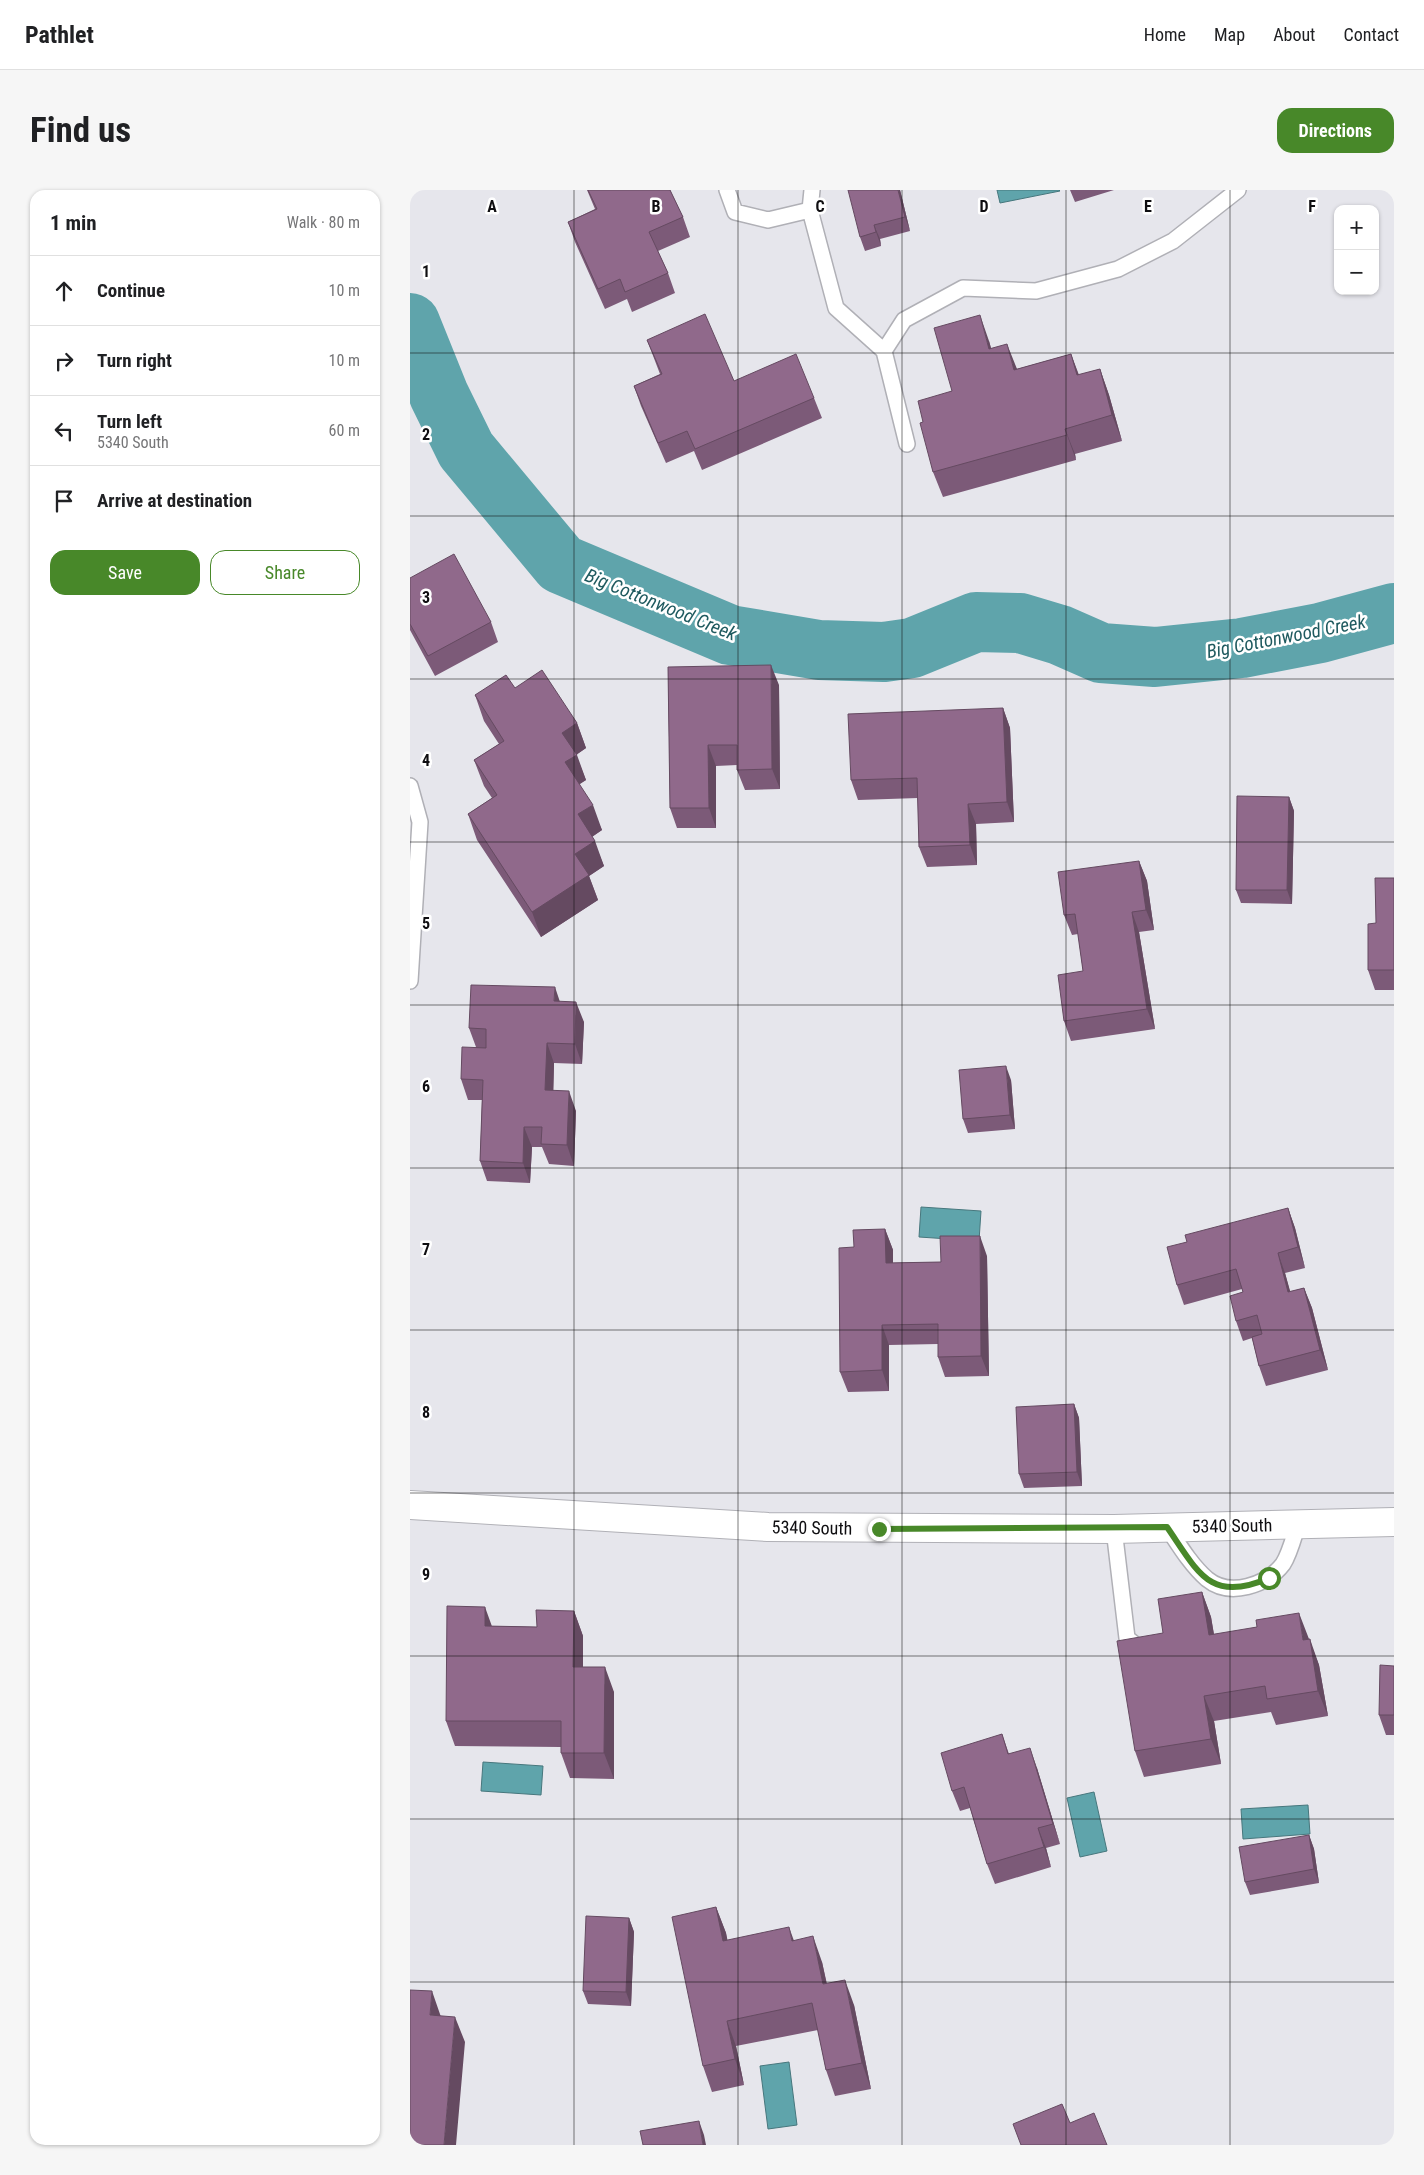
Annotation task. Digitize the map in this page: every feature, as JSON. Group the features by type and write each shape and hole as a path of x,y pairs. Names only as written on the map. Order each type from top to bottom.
{"street":[{"name":"5340 South","path":"410,1504 768,1527 1114,1529 1394,1522"}],"lane":[{"path":"727,190 735,212 768,220 810,210"},
{"path":"812,190 810,210 836,308 884,351 907,444"},
{"path":"884,351 904,320 964,288 1036,291 1118,269 1173,241 1238,190"},
{"path":"410,786 420,822 410,981"},
{"path":"1167,1527 1194,1566 1209,1581 1228,1589 1251,1586 1269,1578 1284,1563 1298,1524"},
{"path":"1114,1529 1127,1638 1138,1647 1157,1646"}],"water":[{"path":"997,190 1059,190 1060,191 1000,203"},
{"path":"921,1207 981,1211 979,1241 919,1237"},
{"path":"483,1762 543,1766 541,1795 481,1791"},
{"path":"1094,1792 1107,1851 1080,1857 1067,1798"},
{"path":"1308,1805 1310,1834 1243,1839 1241,1809"},
{"path":"789,2062 797,2125 768,2129 760,2066"}],"building":[{"path":"588,190 670,190 683,217 649,232 668,273 625,292 620,279 598,289 568,222 597,209"},
{"path":"848,190 898,190 905,217 874,225 876,232 860,237"},
{"path":"705,314 734,381 796,354 814,398 695,449 687,431 658,443 634,386 662,374 647,340"},
{"path":"980,315 989,349 1007,344 1014,370 1071,354 1077,375 1100,369 1112,415 1065,429 1067,435 933,472 920,423 923,422 918,401 952,391 934,328"},
{"path":"454,554 491,622 428,656 410,624 410,578"},
{"path":"771,665 772,769 737,770 737,745 708,745 709,808 670,808 668,667"},
{"path":"542,670 577,723 562,733 577,755 565,762 593,805 578,814 595,841 575,854 589,875 532,912 468,814 497,795 474,760 504,741 475,695 506,675 515,688"},
{"path":"1003,708 1007,802 968,804 970,845 919,847 917,778 851,780 848,714"},
{"path":"1237,796 1289,797 1287,890 1236,890"},
{"path":"1139,861 1146,910 1132,912 1147,1009 1064,1021 1058,975 1083,971 1075,914 1064,915 1058,872"},
{"path":"1375,878 1394,878 1394,970 1368,970 1368,924 1376,923"},
{"path":"471,985 555,987 554,1001 576,1002 575,1044 547,1043 545,1090 569,1091 567,1145 541,1144 542,1127 524,1127 523,1163 480,1161 483,1080 461,1079 462,1047 486,1048 486,1029 469,1028"},
{"path":"1006,1066 1010,1115 963,1119 959,1070"},
{"path":"1288,1208 1298,1247 1278,1253 1288,1292 1304,1288 1320,1350 1259,1366 1252,1337 1262,1334 1257,1315 1236,1321 1230,1296 1243,1292 1236,1269 1177,1285 1167,1247 1187,1242 1185,1235"},
{"path":"885,1229 886,1263 941,1262 940,1236 980,1236 981,1356 938,1357 938,1324 882,1325 882,1370 840,1372 839,1248 854,1247 853,1230"},
{"path":"1074,1404 1077,1472 1019,1474 1016,1407"},
{"path":"1202,1592 1209,1635 1257,1627 1256,1620 1299,1613 1303,1640 1310,1639 1318,1691 1267,1699 1265,1686 1204,1696 1211,1739 1135,1751 1117,1641 1163,1633 1158,1599"},
{"path":"447,1606 485,1607 485,1626 537,1627 536,1610 574,1611 573,1667 605,1667 604,1753 561,1753 561,1721 446,1721"},
{"path":"1380,1665 1394,1666 1394,1715 1379,1715"},
{"path":"1002,1734 1008,1754 1030,1748 1053,1824 1038,1828 1044,1847 987,1864 964,1787 952,1791 941,1753"},
{"path":"1309,1835 1314,1869 1245,1882 1239,1847"},
{"path":"716,1907 723,1941 789,1927 792,1941 813,1936 823,1984 845,1980 862,2063 826,2070 812,2003 727,2021 735,2059 703,2066 672,1917"},
{"path":"586,1916 629,1918 626,1992 583,1991"},
{"path":"410,1990 432,1991 430,2015 455,2017 444,2145 410,2145"},
{"path":"1062,2104 1070,2123 1094,2113 1107,2145 1021,2145 1013,2124"},
{"path":"699,2121 703,2145 643,2145 640,2131"}],"waterway":[{"name":"Big Cottonwood Creek","path":"410,323 439,395 466,450 561,564 730,635 819,650 884,652 912,648 976,622 1020,623 1060,635 1101,653 1155,657 1242,648 1320,633 1394,613"}],"route":[{"path":"879,1529 1114,1529 1167,1527 1194,1566 1209,1581 1228,1589 1251,1586 1269,1578"}]}
